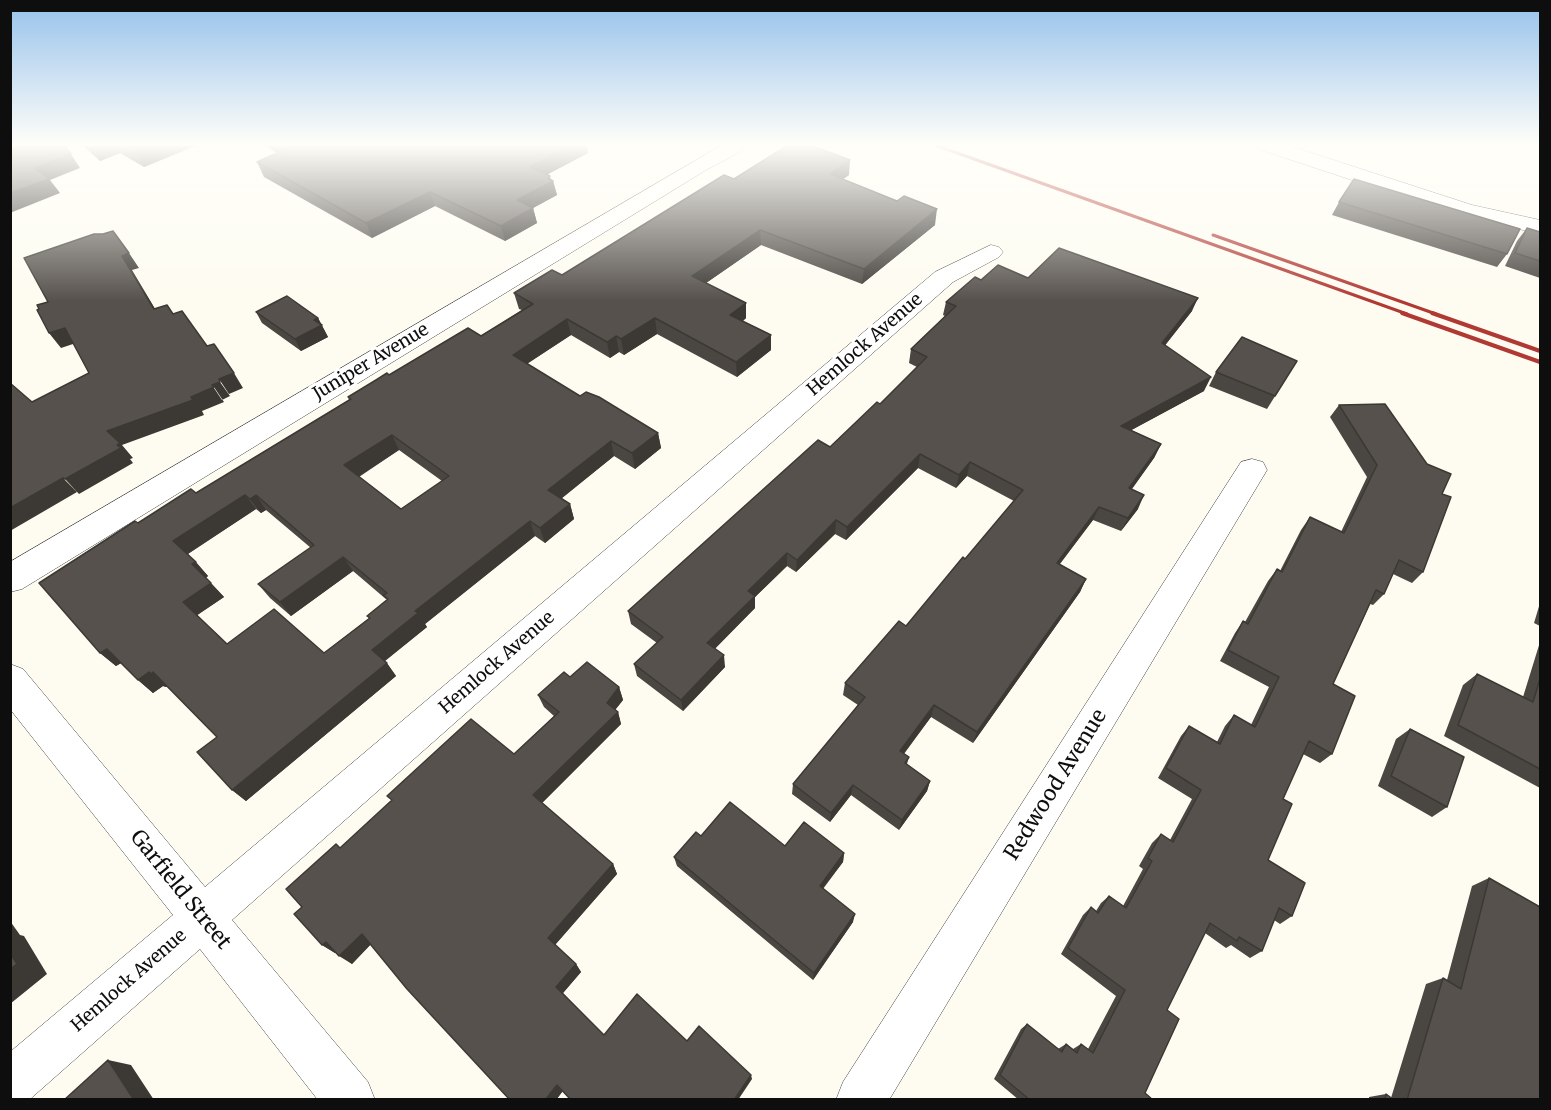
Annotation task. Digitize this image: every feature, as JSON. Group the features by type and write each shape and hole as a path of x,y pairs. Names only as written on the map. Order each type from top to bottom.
{"street":[{"name":"Juniper Avenue","path":"10,579 648,197"},
{"path":"1425,197 1466,210 1540,227"},
{"name":"Hemlock Avenue","path":"10,1084 944,277 991,252"},
{"name":"Redwood Avenue","path":"861,1100 1252,470"},
{"name":"Garfield Street","path":"10,680 350,1100"}],"building":[{"path":"319,197 420,197 366,223"},
{"path":"440,197 523,197 517,200 533,208 501,226"},
{"path":"689,197 887,197 897,201 906,197 937,209 864,269 760,230 692,276 746,303 730,315 771,335 736,362 655,318 621,339 616,336 607,342 567,319 513,355 580,396 586,392 599,397 658,433 632,453 611,441 548,490 570,504 540,528 530,521 415,611 418,613 372,650 387,663 232,790 197,752 217,737 153,672 151,674 149,672 138,680 107,649 100,653 39,583 135,521 138,523 191,489 196,493 351,399 348,397 387,373 389,375 468,328 481,336 533,304 514,293 552,270 562,275","holes":["392,435 449,476 401,509 344,465","245,495 250,499 256,495 314,545 258,584 280,602 343,557 387,593 383,595 388,599 367,616 370,618 324,653 274,609 227,644 183,602 211,583 192,564 196,562 173,541"]},
{"path":"1342,197 1413,197 1520,229 1507,254 1339,202"},
{"path":"1527,228 1540,232 1540,261 1515,253"},
{"path":"113,231 129,253 122,256 154,309 167,305 173,314 182,311 207,346 214,344 234,373 219,379 220,382 212,385 214,387 191,397 193,400 107,431 120,443 117,445 121,448 10,508 10,383 32,402 89,373 65,328 49,333 37,310 39,309 37,305 48,302 24,258 94,234"},
{"path":"1059,248 1198,298 1162,343 1211,377 1121,426 1161,444 1129,488 1144,495 1128,518 1099,507 1057,563 1086,579 977,732 934,705 900,751 909,757 905,763 930,781 902,820 853,785 831,813 793,784 865,697 845,683 899,621 906,626 1023,490 970,462 959,475 920,454 847,527 836,520 797,560 787,553 748,591 755,596 707,643 724,655 681,700 634,664 663,637 628,611 818,440 830,447 877,402 880,404 927,357 911,349 956,306 946,302 975,277 981,280 998,265 1028,278"},
{"path":"287,296 318,318 314,320 322,325 295,339 256,312"},
{"path":"1242,337 1297,361 1275,396 1216,372"},
{"path":"1385,404 1427,464 1451,474 1442,494 1451,497 1423,572 1399,560 1384,594 1376,590 1333,684 1355,696 1332,754 1309,741 1283,799 1292,804 1268,860 1305,883 1292,916 1279,908 1262,951 1239,937 1237,941 1210,923 1167,1010 1179,1019 1145,1093 1153,1100 1030,1100 1000,1075 1027,1024 1062,1052 1066,1044 1077,1053 1081,1044 1093,1053 1125,990 1068,948 1091,907 1098,913 1109,896 1126,908 1152,861 1148,858 1161,834 1173,842 1201,790 1166,768 1189,726 1220,744 1234,715 1255,727 1279,677 1228,650 1243,621 1248,624 1277,569 1282,572 1310,517 1344,533 1377,465 1339,405"},
{"path":"587,662 619,687 607,703 618,712 533,795 613,864 548,938 576,964 556,987 604,1035 637,994 687,1041 699,1026 751,1075 734,1100 571,1100 557,1085 545,1100 510,1100 407,989 362,934 339,956 326,942 322,945 294,914 302,907 286,889 336,844 340,848 392,800 387,796 471,719 514,754 559,712 538,695 564,672 570,677"},
{"path":"1477,674 1533,702 1540,679 1540,769 1458,725"},
{"path":"1410,729 1464,757 1447,807 1391,776"},
{"path":"730,802 785,846 804,822 844,853 820,886 855,914 814,973 674,857 696,832 701,836"},
{"path":"1489,878 1540,907 1540,1100 1407,1100 1443,978 1461,989"},
{"path":"10,953 17,964 10,969"},
{"path":"108,1060 134,1100 64,1100"},
{"path":"1386,1094 1394,1100 1385,1100"}],"railway":[{"path":"1080,197 1407,314"},
{"path":"1213,235 1436,314"},
{"path":"1402,313 1540,362"},
{"path":"1432,313 1540,351"}]}
